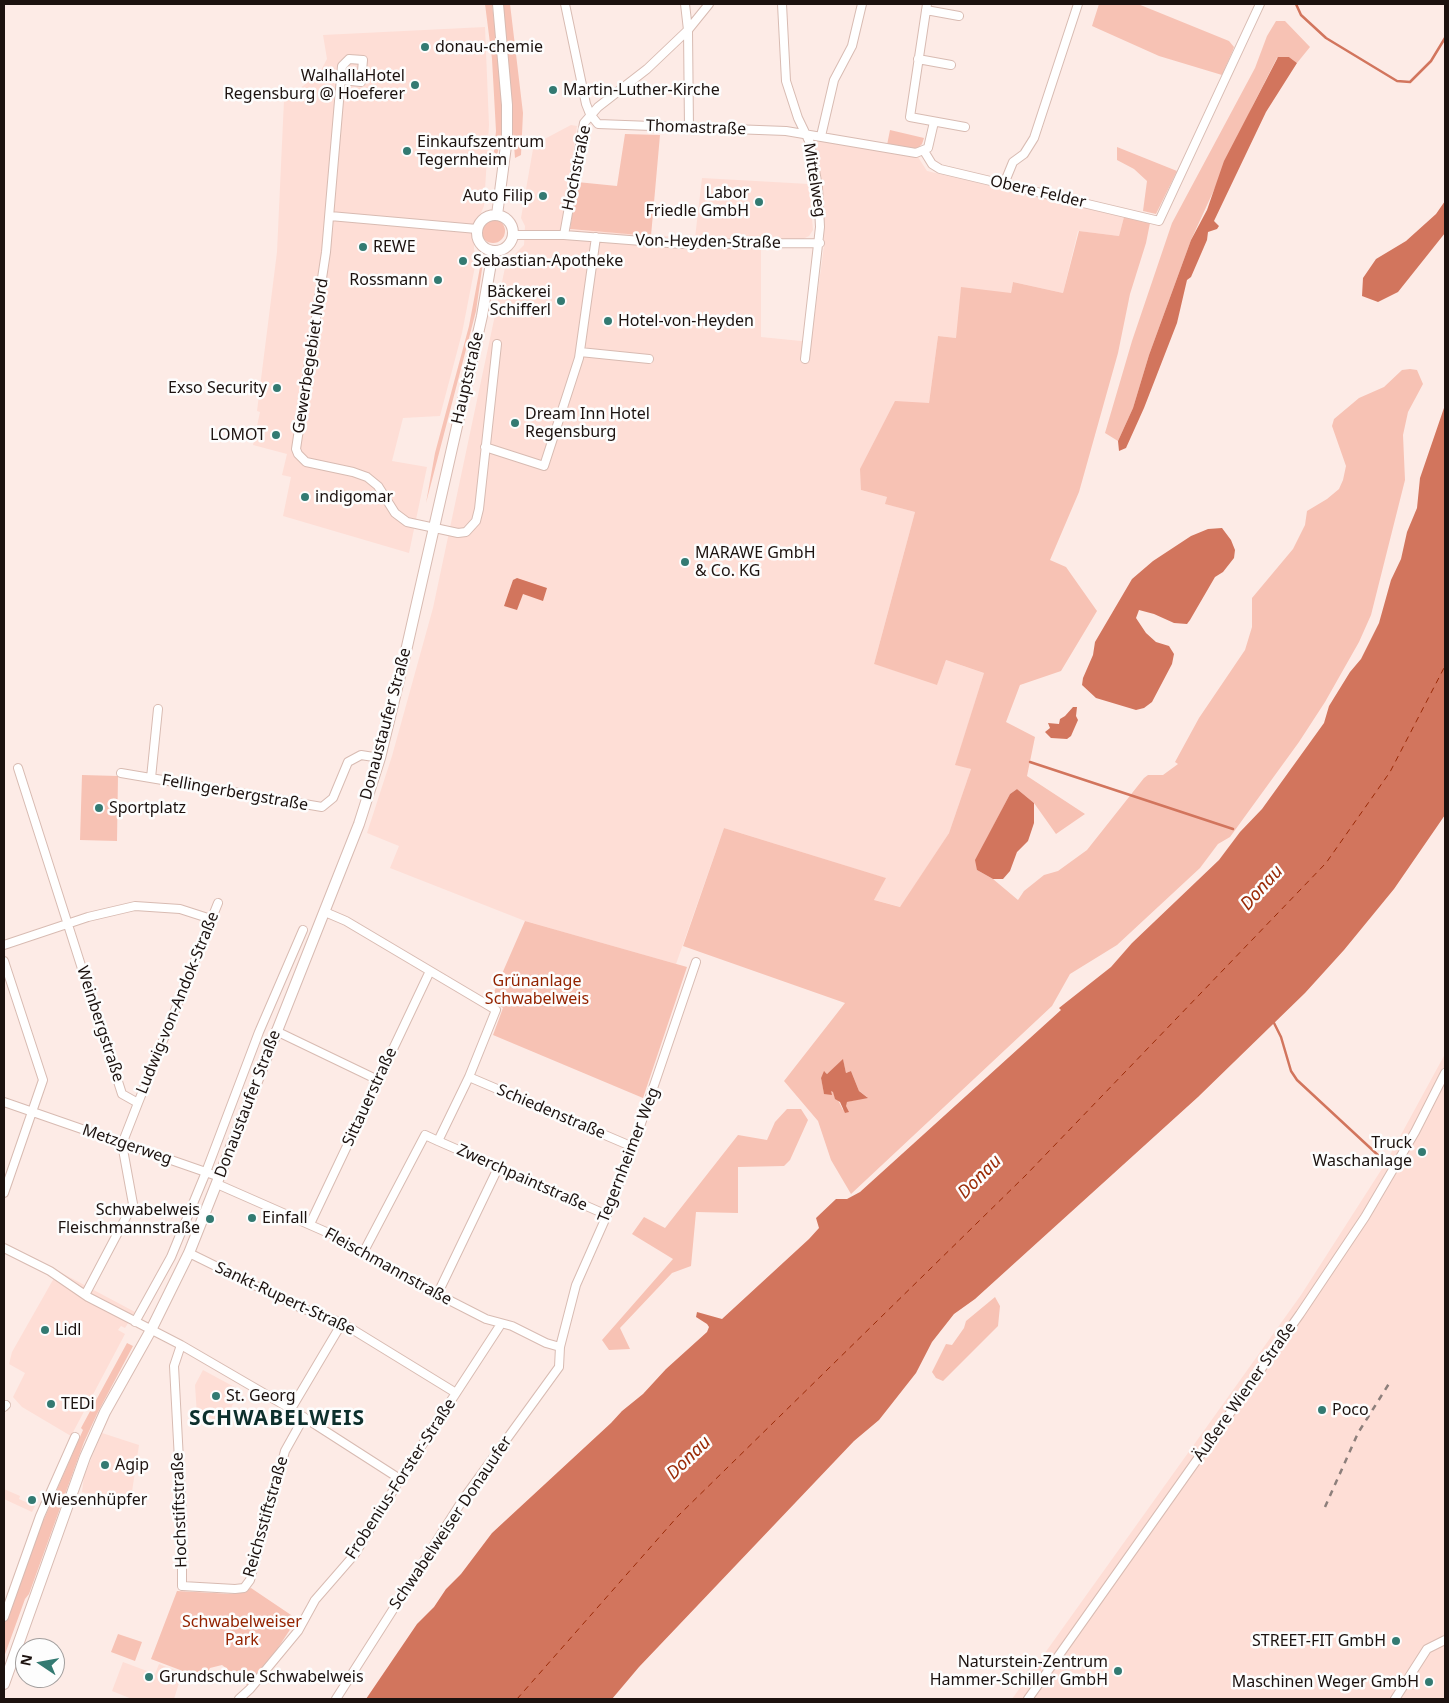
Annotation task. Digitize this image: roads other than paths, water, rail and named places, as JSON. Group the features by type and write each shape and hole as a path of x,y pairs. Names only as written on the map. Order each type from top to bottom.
{"main road":[{"path":"497,215 507,138 507,105 498,4"},
{"path":"497,215 510,224 513,235 504,248 493,251 482,246 477,235 483,220 497,215"},
{"name":"Hauptstraße","path":"439,504 482,316 493,251"},
{"name":"Donaustaufer Straße","path":"4,1684 92,1439 119,1385 151,1330 189,1253 359,824 380,758 439,504"}],"street":[{"path":"565,4 578,72 590,114"},
{"path":"685,4 688,30 689,129"},
{"name":"Hochstraße","path":"564,235 584,123 590,114 648,69 688,30 709,4"},
{"name":"Mittelweg","path":"782,4 786,81 798,118 806,134 818,187 820,243 805,359"},
{"path":"821,136 834,80 852,46 862,4"},
{"path":"1004,184 1013,162 1024,154 1034,138 1078,4"},
{"name":"Obere Felder","path":"924,151 935,167 1159,221 1260,4"},
{"path":"959,16 927,7 910,117 965,127"},
{"path":"918,59 951,65"},
{"name":"Gewerbegebiet Nord","path":"341,80 330,216 315,336 296,449 306,462 362,474 378,486 390,508 400,518 408,522 434,528"},
{"name":"Thomastraße","path":"590,114 598,124 806,134"},
{"path":"806,134 916,153 924,151 930,143 934,122"},
{"path":"330,216 478,229"},
{"name":"Von-Heyden-Straße","path":"513,235 564,235 681,244 820,243"},
{"path":"485,448 544,466 580,352 596,237"},
{"path":"434,528 458,533 472,528 479,509 497,344"},
{"path":"580,352 649,359"},
{"name":"Fellingerbergstraße","path":"151,778 158,709"},
{"name":"Fellingerbergstraße","path":"121,773 322,807 333,798 348,762 361,755 380,758"},
{"name":"Weinbergstraße","path":"18,768 122,1094 138,1104"},
{"name":"Ludwig-von-Andok-Straße","path":"138,1104 218,903"},
{"path":"4,945 116,909 149,906 180,909 212,919"},
{"path":"325,912 346,920 496,1010 469,1077 438,1141 425,1135 363,1253"},
{"name":"Donaustaufer Straße","path":"135,1322 171,1257 206,1172 256,1040 303,930"},
{"path":"4,961 42,1072 42,1086 4,1193"},
{"name":"Tegernheimer Weg","path":"560,1347 576,1285 634,1148 696,962"},
{"name":"Sittauerstraße","path":"310,1224 430,971"},
{"path":"276,1031 378,1080"},
{"name":"Äußere Wiener Straße","path":"1028,1699 1300,1314 1360,1225 1415,1132 1445,1073"},
{"name":"Schiedenstraße","path":"469,1077 634,1148"},
{"name":"Metzgerweg","path":"4,1102 206,1172 218,1180"},
{"path":"85,1294 132,1204 122,1144 138,1104"},
{"name":"Zwerchpaintstraße","path":"438,1141 607,1215"},
{"path":"437,1295 498,1168"},
{"name":"Fleischmannstraße","path":"218,1180 310,1224 437,1295 486,1319 522,1330 546,1343 560,1347"},
{"path":"4,1248 50,1271 85,1294 181,1345 291,1409 400,1479"},
{"name":"Sankt-Rupert-Straße","path":"189,1253 299,1307 342,1323 456,1393"},
{"path":"291,1409 342,1323"},
{"name":"Frobenius-Forster-Straße","path":"239,1699 298,1631 314,1600 355,1554 400,1479 500,1324"},
{"name":"Hochstiftstraße","path":"181,1345 174,1366 182,1517 182,1586"},
{"name":"Schwabelweiser Donauufer","path":"336,1699 464,1498 560,1367 560,1347"},
{"name":"Reichsstiftstraße","path":"182,1586 235,1589 244,1588 250,1580 285,1451 304,1417"},
{"path":"4,1617 40,1516 75,1437"},
{"path":"1395,1699 1427,1649 1445,1640"}],"water":[{"path":"1278,57 1289,57 1297,63 1266,112 1214,221 1219,226 1217,229 1208,232 1207,240 1191,277 1187,280 1177,323 1144,408 1126,448 1119,451 1118,441 1133,408 1149,355 1191,240 1207,210 1224,161"},
{"path":"1445,201 1445,233 1398,292 1378,302 1362,296 1363,278 1376,259 1406,241 1436,214"},
{"name":"Donau","path":"1445,405 1445,815 1394,889 1344,950 1305,993 1198,1097 975,1299 954,1314 932,1342 916,1373 879,1420 854,1441 639,1667 612,1699 366,1699 417,1624 434,1607 446,1589 461,1574 492,1533 622,1411 643,1394 666,1369 707,1332 709,1327 696,1317 697,1312 722,1319 809,1239 819,1228 816,1218 836,1199 847,1199 860,1192 1061,1010 1059,1008 1111,967 1132,943 1219,860 1240,832 1262,809 1324,723 1329,706 1350,672 1361,659 1379,623 1391,580 1401,559 1407,532 1417,508 1420,478"},
{"path":"1222,528 1231,540 1235,550 1234,558 1223,572 1215,577 1187,624 1174,623 1139,610 1136,618 1146,633 1156,642 1169,646 1174,654 1172,664 1152,702 1144,708 1136,710 1096,698 1082,685 1083,678 1093,655 1095,642 1132,579 1153,561 1191,536 1208,529"},
{"path":"517,578 547,588 543,601 523,594 517,610 504,606 513,580"},
{"path":"1073,707 1077,707 1076,716 1078,720 1071,736 1067,739 1051,738 1045,732 1050,728 1048,723 1059,724 1060,719"},
{"path":"1017,789 1034,803 1034,823 1028,841 1017,852 1010,871 1003,879 993,879 977,870 975,860 1010,794"},
{"path":"843,1059 846,1073 851,1071 859,1091 868,1098 847,1102 846,1106 849,1112 845,1113 840,1102 835,1099 833,1092 831,1091 832,1095 824,1094 821,1078 824,1071 827,1074"}],"waterway":[{"path":"1296,4 1301,15 1326,38 1397,81 1410,82 1431,61 1445,38"},
{"path":"1030,762 1233,829"},
{"path":"1274,1023 1281,1037 1291,1071 1297,1080 1380,1157"}],"railway":[{"path":"1325,1507 1358,1433 1390,1382"}],"place":[{"name":"donau-chemie","path":"425,47"},
{"name":"WalhallaHotel Regensburg @ Hoeferer","path":"415,85"},
{"name":"Martin-Luther-Kirche","path":"553,90"},
{"name":"Einkaufszentrum Tegernheim","path":"407,151"},
{"name":"Auto Filip","path":"543,196"},
{"name":"Labor Friedle GmbH","path":"759,202"},
{"name":"REWE","path":"363,247"},
{"name":"Sebastian-Apotheke","path":"463,261"},
{"name":"Rossmann","path":"438,280"},
{"name":"Bäckerei Schifferl","path":"561,301"},
{"name":"Hotel-von-Heyden","path":"608,321"},
{"name":"Exso Security","path":"277,388"},
{"name":"Dream Inn Hotel Regensburg","path":"515,423"},
{"name":"LOMOT","path":"276,435"},
{"name":"indigomar","path":"305,497"},
{"name":"MARAWE GmbH & Co. KG","path":"685,562"},
{"name":"Sportplatz","path":"99,808"},
{"name":"Truck Waschanlage","path":"1422,1152"},
{"name":"Einfall","path":"252,1218"},
{"name":"Schwabelweis Fleischmannstraße","path":"210,1219"},
{"name":"Lidl","path":"45,1330"},
{"name":"St. Georg","path":"216,1396"},
{"name":"TEDi","path":"51,1404"},
{"name":"Poco","path":"1322,1410"},
{"name":"Agip","path":"105,1465"},
{"name":"Wiesenhüpfer","path":"32,1500"},
{"name":"STREET-FIT GmbH","path":"1396,1641"},
{"name":"Naturstein-Zentrum Hammer-Schiller GmbH","path":"1118,1671"},
{"name":"Grundschule Schwabelweis","path":"149,1677"},
{"name":"Maschinen Weger GmbH","path":"1429,1682"}],"district":[{"name":"SCHWABELWEIS","path":"277,1419"}],"park label":[{"name":"Grünanlage Schwabelweis","path":"537,990"},
{"name":"Schwabelweiser Park","path":"242,1631"}]}
